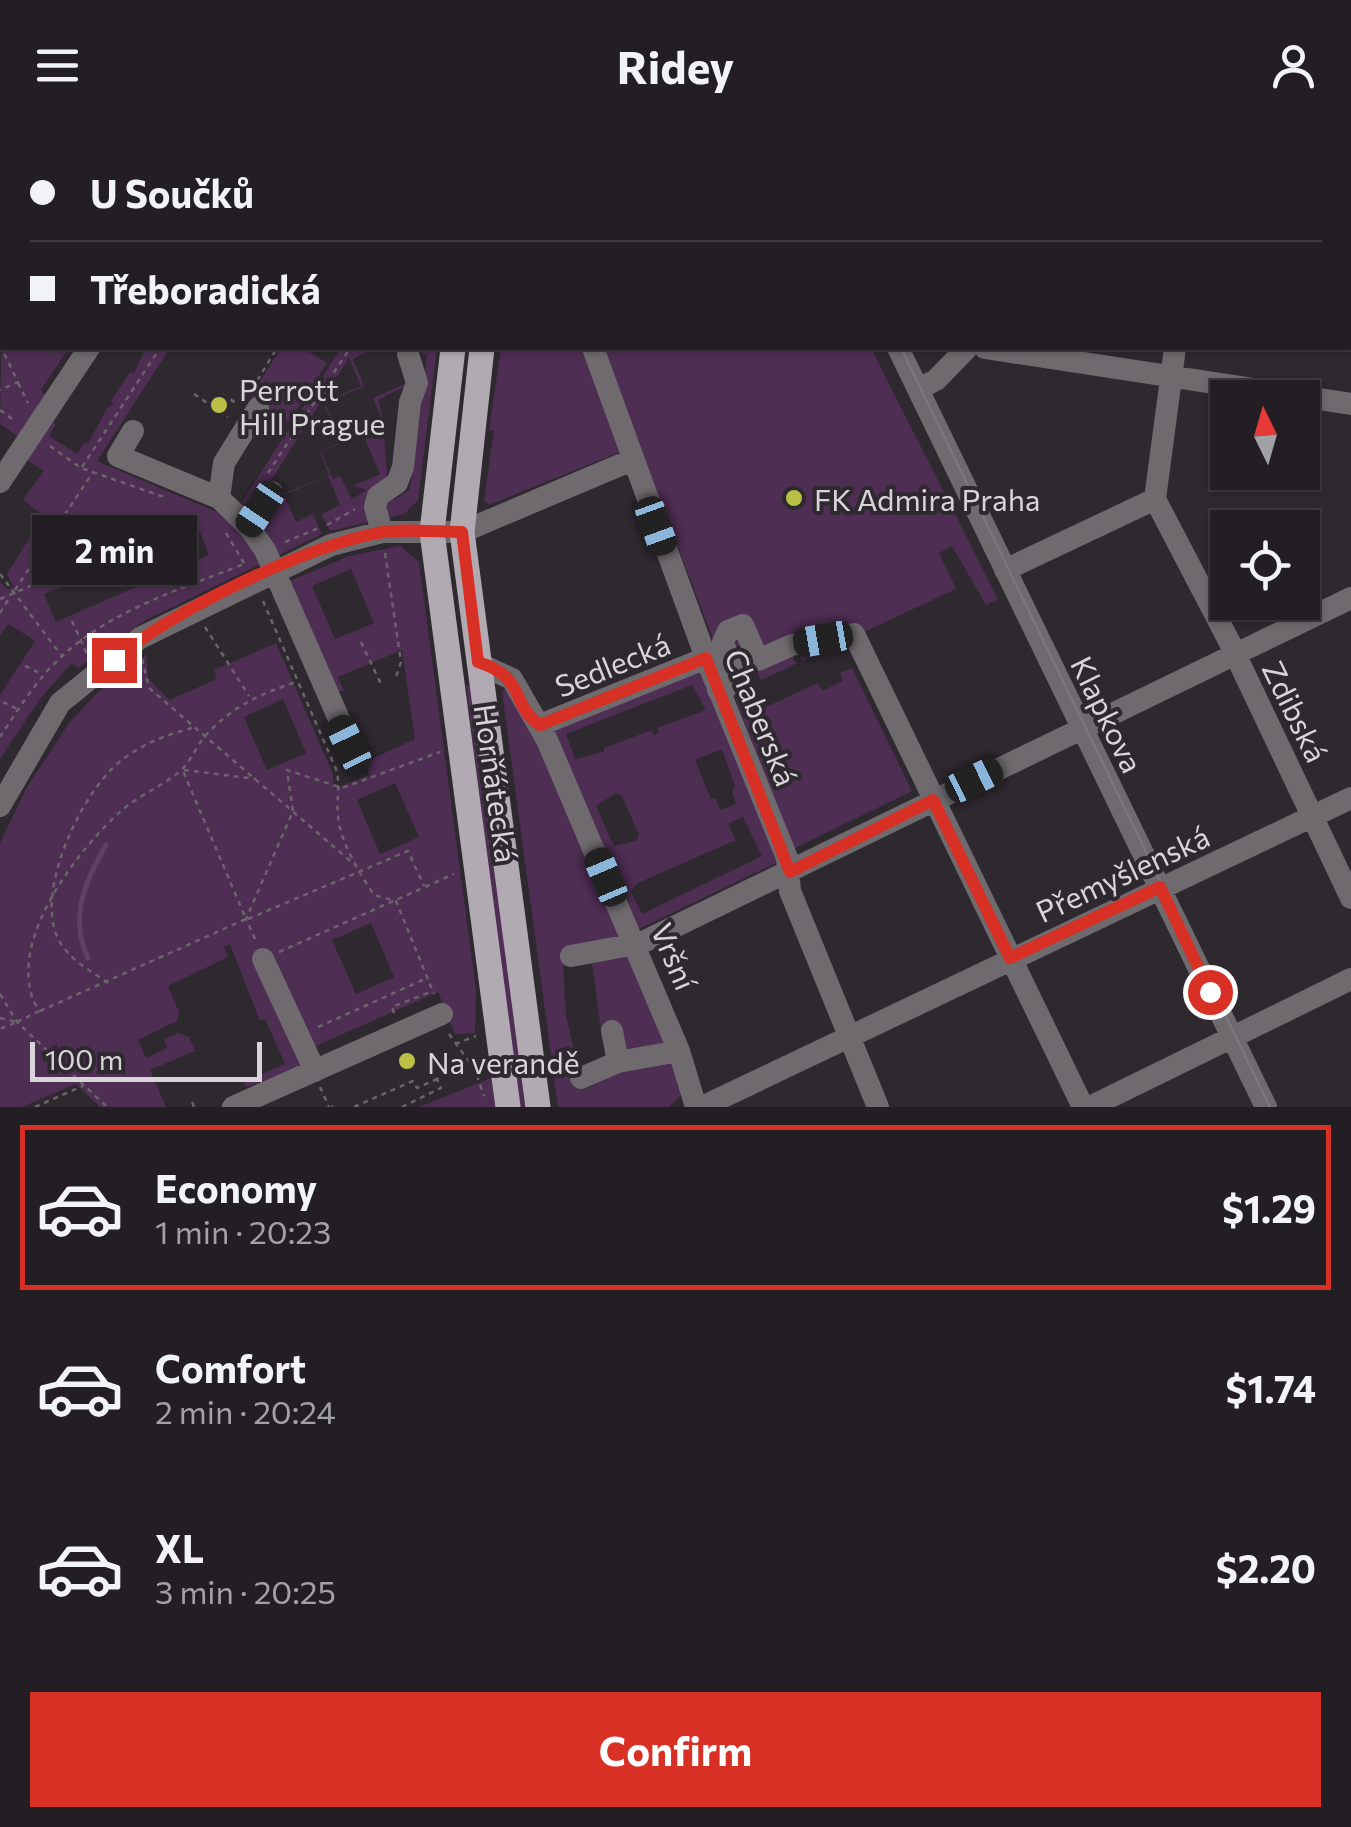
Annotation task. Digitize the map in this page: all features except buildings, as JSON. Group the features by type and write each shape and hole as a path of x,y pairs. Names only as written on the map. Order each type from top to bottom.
{"main road":[{"name":"Horňátecká","path":"453,350 432,532 508,1107"},
{"name":"Horňátecká","path":"482,350 462,532 538,1107"},
{"path":"449,666 478,662"}],"street":[{"path":"0,482 88,350"},
{"name":"Chaberská","path":"594,350 718,690 790,872 790,891 878,1107"},
{"name":"Klapkova","path":"899,350 1266,1107"},
{"path":"918,389 936,380 965,350"},
{"path":"998,350 1351,404"},
{"path":"1006,570 1155,499 1175,350"},
{"path":"382,532 375,507 378,496 397,483 403,467 410,402 417,383 408,354"},
{"path":"225,515 224,463 250,402"},
{"path":"133,432 118,456 225,515 258,563 356,758"},
{"path":"0,806 60,703 140,638 258,563 382,532 462,532 632,460"},
{"path":"225,515 269,484"},
{"name":"Zdibská","path":"1155,499 1234,652 1351,898"},
{"path":"571,956 635,946 1351,598"},
{"path":"718,690 730,684 734,675 724,642 728,631 743,625 758,660 792,644 854,634 1010,958 1087,1107 1351,978"},
{"name":"Sedlecká","path":"540,725 706,658"},
{"name":"Vršní","path":"478,662 512,680 532,720 540,725 700,1107"},
{"name":"Přemyšlenská","path":"700,1107 850,1040 1010,958 1351,798"},
{"path":"261,954 318,1080"},
{"path":"233,1107 318,1080 442,1014"},
{"path":"612,1032 618,1062"},
{"path":"582,1078 618,1062 679,1051"}],"path":[{"path":"0,390 18,382 2,350"},
{"path":"81,468 159,350"},
{"path":"222,394 250,402 277,350"},
{"path":"269,484 349,350"},
{"path":"194,394 232,421"},
{"path":"0,613 94,470 166,498"},
{"path":"0,737 44,676 81,642 167,594 258,563 378,496"},
{"path":"184,505 225,515 258,563"},
{"path":"0,599 225,515"},
{"path":"382,532 401,662 395,680"},
{"path":"0,574 62,656"},
{"path":"258,591 342,788 338,817 360,873 374,895 396,901"},
{"path":"72,621 87,654"},
{"path":"140,638 143,677 149,688 357,866"},
{"path":"361,642 382,686"},
{"path":"216,650 249,697"},
{"path":"24,666 44,676"},
{"path":"39,1011 30,1000 24,967 32,933 51,896 91,839 126,807 183,770 205,737 249,697 296,682"},
{"path":"3,702 18,710"},
{"path":"109,984 74,961 58,940 51,896 69,835 92,794 116,766 156,737 192,728"},
{"path":"246,920 292,811 287,770 342,788 443,752"},
{"path":"183,770 257,779"},
{"path":"183,770 261,954 460,872"},
{"path":"0,1029 408,852 425,888"},
{"path":"396,901 453,1044 471,1065 486,1107"},
{"path":"299,1036 427,978"},
{"path":"402,1032 392,1007 432,990"},
{"path":"0,994 17,1022 107,1107"},
{"path":"0,1018 17,1022"},
{"path":"453,1044 479,1035"},
{"path":"354,1107 413,1081 417,1088 471,1065"},
{"path":"318,1080 331,1107"},
{"path":"402,1107 441,1088 438,1080"},
{"path":"35,1107 84,1086"},
{"path":"415,1102 418,1107"}],"shaded area":[{"path":"1,350 68,350 41,390 48,401 23,440 0,424"},
{"path":"145,350 169,350 97,461 233,516 340,350 366,352 353,359 364,386 325,404 342,443 321,452 333,479 340,476 352,499 367,490 353,486 380,474 363,434 383,425 394,500 410,489 427,356 418,350 437,350 418,500 404,514 330,531 321,514 340,505 328,476 284,495 296,522 313,514 322,534 144,621 78,668 72,663 40,699 0,759 0,695 35,641 9,624 0,635 0,582 8,590 13,586 7,574 43,516 23,499 44,471 22,457 49,419 56,424 49,436 77,454 85,442 88,444 107,408 114,404 111,401 130,372 134,373","holes":["349,358 361,386 323,403 341,442 320,452 329,475 283,494 265,490","198,527 209,555 56,622 44,594"]},
{"path":"280,350 306,350 327,363 289,422 250,397"},
{"path":"394,350 408,385 378,400 383,422 373,398 407,383"},
{"path":"501,350 583,350 620,452 489,505 484,501 494,431 489,430"},
{"path":"603,350 872,350 998,599 986,605 952,546 939,553 956,589 802,661 796,648 790,651 796,664 761,680 744,643 731,649 755,712 818,683 822,691 843,681 840,673 852,668 912,791 793,849"},
{"path":"400,546 419,562 476,990 475,1033 455,1034 438,992 309,1049 313,1061 248,1087 243,1083 285,1064 265,1019 260,1021 230,944 224,947 228,957 168,986 179,1012 177,1021 138,1040 146,1058 167,1048 164,1039 178,1033 189,1037 195,1051 150,1070 166,1107 100,1107 76,1084 22,1107 0,1107 0,843 26,789 69,723 98,692 146,655 148,678 169,700 217,679 214,670 276,643 333,774 334,789 370,775 365,762 415,739 402,650 338,677 344,691 333,691 285,583 349,556","holes":["351,569 374,623 335,639 312,586","283,699 306,753 267,770 244,717","395,783 419,837 380,854 357,800","371,923 394,977 356,994 332,940"]},
{"path":"700,670 778,862 637,930 551,728","holes":["692,685 706,710 657,728 659,733 654,735 652,730 604,748 604,752 575,759 566,734","722,749 735,786 732,792 736,804 721,810 715,798 711,799 695,760","616,793 622,796 639,835 636,841 614,846 596,806","743,817 762,856 642,914 631,891 638,883 736,840 728,824"]},
{"path":"466,684 472,687 529,1107 517,1107"},
{"path":"508,689 533,734 668,1047 632,1052 602,1038 592,963 563,966 566,1015 583,1090 646,1060 670,1059 683,1093 669,1107 558,1107 502,691"},
{"path":"496,1076 500,1107 419,1107"}],"waterway":[{"path":"88,958 80,929 82,900 106,845"}],"tram line":[{"path":"902,350 1270,1107"}],"place":[{"name":"Perrott Hill Prague","path":"219,405"},
{"name":"FK Admira Praha","path":"794,498"},
{"name":"Na verandě","path":"407,1061"}],"route":[{"path":"114,660 140,638 195,608 331,546 382,532 462,532 478,662 496,668 512,680 532,720 540,725 706,658 790,872 933,800 1010,958 1160,887 1210,992"}]}
